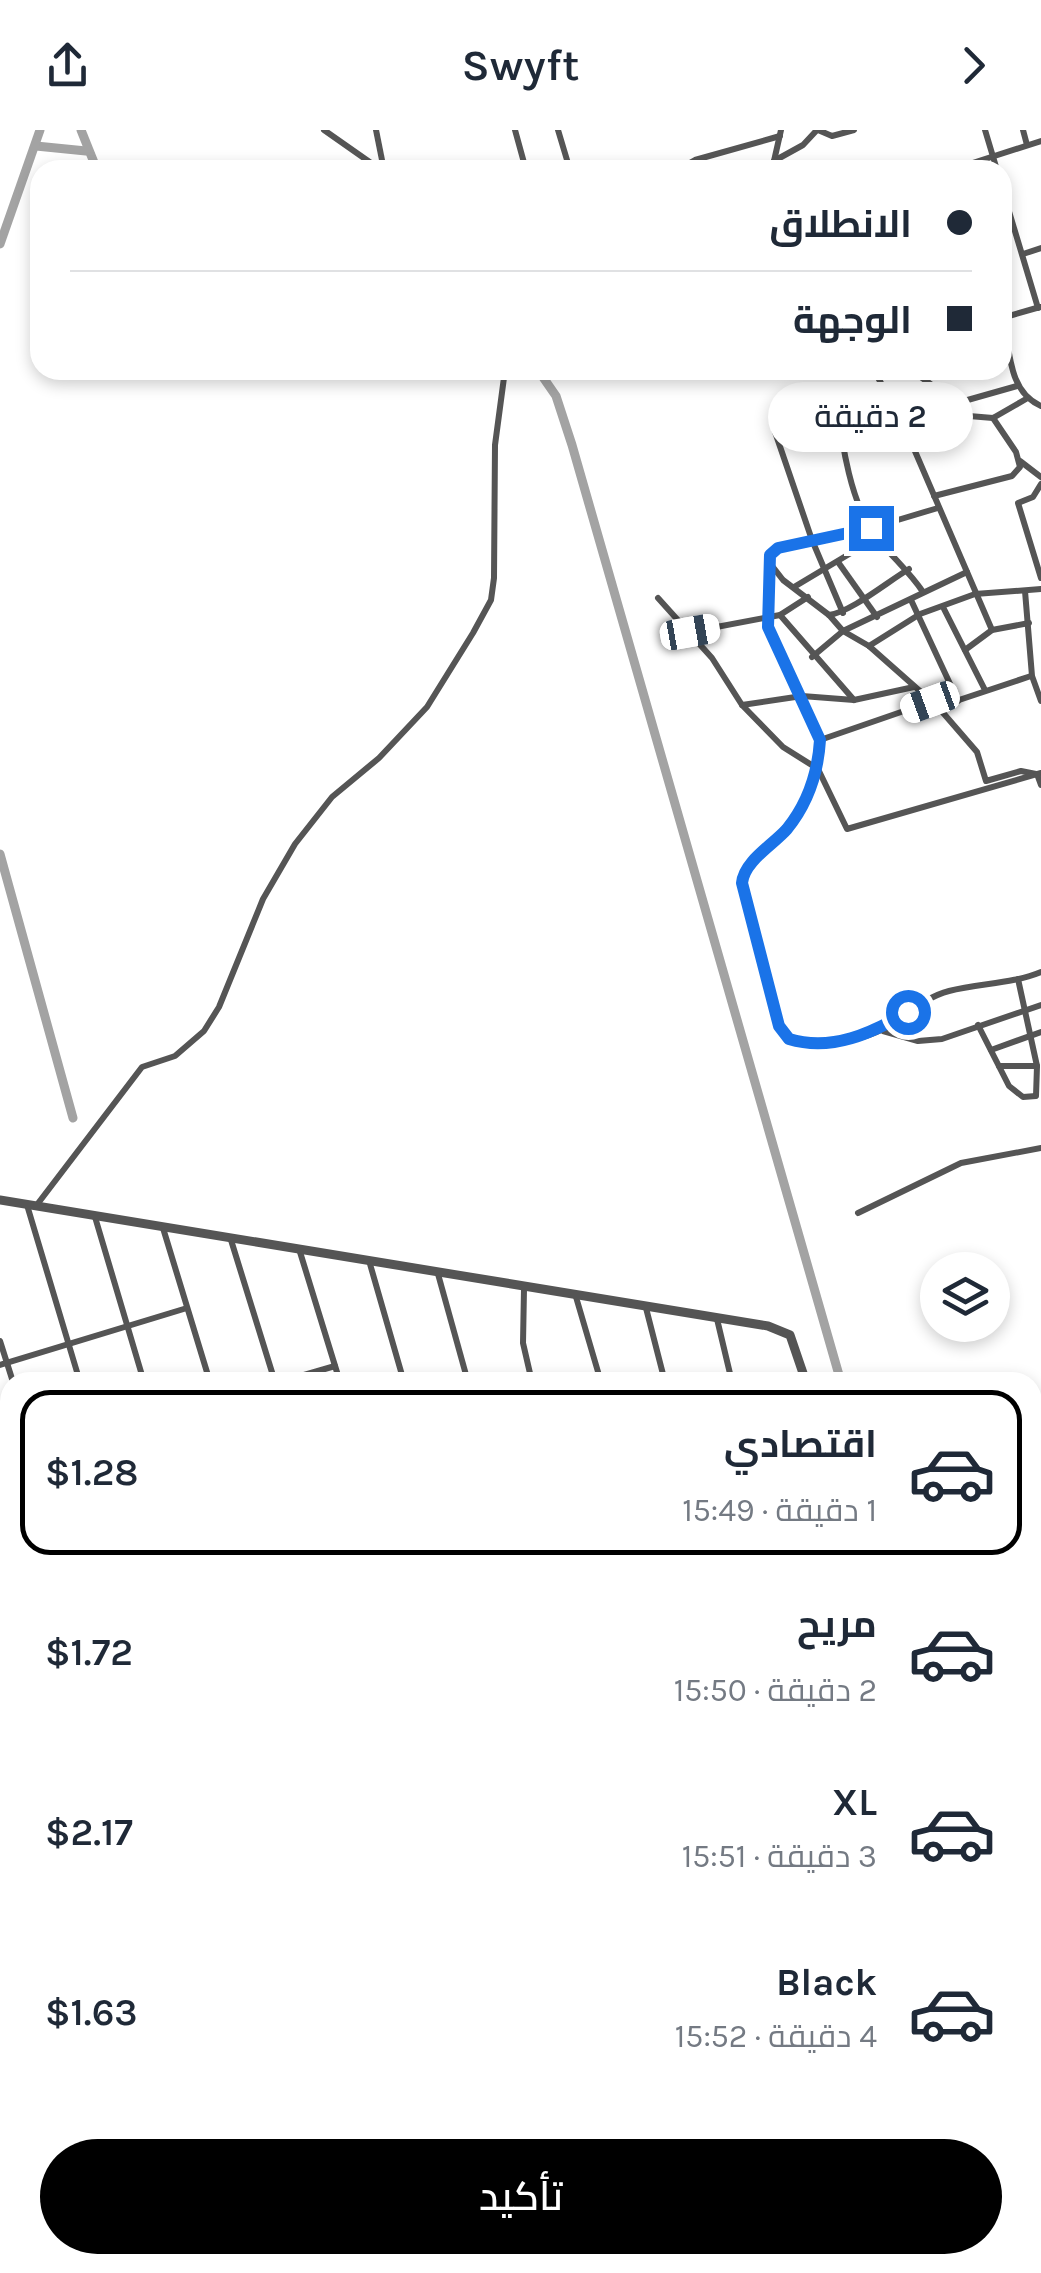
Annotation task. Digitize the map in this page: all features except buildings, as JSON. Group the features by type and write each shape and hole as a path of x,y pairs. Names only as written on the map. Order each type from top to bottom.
{"street":[{"path":"324,130 368,160"},
{"path":"376,130 380,160"},
{"path":"515,130 523,160"},
{"path":"558,130 567,160"},
{"path":"776,160 803,145 818,130 832,136 854,130"},
{"path":"985,130 994,160"},
{"path":"1023,130 1027,145"},
{"path":"774,160 781,133"},
{"path":"695,160 781,133"},
{"path":"976,160 1041,141"},
{"path":"1012,219 1040,307 1012,315"},
{"path":"1023,254 1041,248"},
{"path":"1012,362 1017,386 1026,399 1041,406"},
{"path":"31,1206 142,1068 175,1056 204,1031 219,1008 263,899 295,844 332,797 379,758 427,707 473,632 490,600 494,578 495,445 504,380"},
{"path":"880,380 992,630"},
{"path":"925,380 957,403 1017,386"},
{"path":"964,402 969,416 992,418 1026,399"},
{"path":"894,406 838,403 840,445 876,538 908,569 922,592"},
{"path":"992,418 1019,460 1041,480 1033,497 1018,503 1041,578"},
{"path":"840,445 795,425 774,429 812,540 844,613"},
{"path":"934,496 1012,476 1020,467 1019,460"},
{"path":"938,508 871,528 778,548 769,562 765,618 820,740 818,769 790,825 742,876 761,964 779,1026 789,1039 828,1042 881,1030 948,991 1041,972"},
{"path":"794,587 876,538"},
{"path":"769,562 843,631 869,646 934,704 977,752 986,782 1021,771 1039,774"},
{"path":"838,562 876,617"},
{"path":"830,615 844,613 862,596 908,569"},
{"path":"812,656 843,631 967,572"},
{"path":"869,646 920,614 944,609 976,594 1041,589"},
{"path":"1025,591 1032,676 1041,701"},
{"path":"690,632 780,615 808,597"},
{"path":"658,598 690,632 742,705 783,748 818,769 841,820 854,830 1039,774"},
{"path":"911,600 958,701"},
{"path":"944,609 985,690"},
{"path":"965,650 992,630 1041,612"},
{"path":"780,615 854,700"},
{"path":"820,740 1032,676"},
{"path":"742,705 802,696 854,700 915,686"},
{"path":"1039,774 1041,785"},
{"path":"978,1025 1013,1090 1028,1098 1038,1093 1039,1066 1018,979"},
{"path":"881,1030 927,1041 1041,1004"},
{"path":"991,1050 1041,1032"},
{"path":"999,1066 1039,1066"},
{"path":"858,1213 961,1163 1041,1148"},
{"path":"0,1200 783,1330 796,1348 803,1372"},
{"path":"31,1206 77,1372"},
{"path":"95,1217 141,1372"},
{"path":"163,1228 207,1372"},
{"path":"231,1240 274,1372"},
{"path":"300,1252 337,1372"},
{"path":"370,1264 401,1372"},
{"path":"438,1274 465,1372"},
{"path":"524,1289 523,1342 530,1372"},
{"path":"576,1297 598,1372"},
{"path":"0,1340 3,1363 187,1308"},
{"path":"646,1308 662,1372"},
{"path":"716,1319 729,1372"},
{"path":"313,1372 335,1366"}],"waterway":[{"path":"0,244 40,130"},
{"path":"81,130 93,160"},
{"path":"36,146 86,151"},
{"path":"545,380 556,396 572,445 838,1372"},
{"path":"0,854 73,1118"}],"route":[{"path":"871,528 778,548 770,555 765,618 820,740 819,761 800,810 779,838 745,870 742,883 779,1026 789,1039 808,1043 844,1040 881,1030 908,1012"}]}
